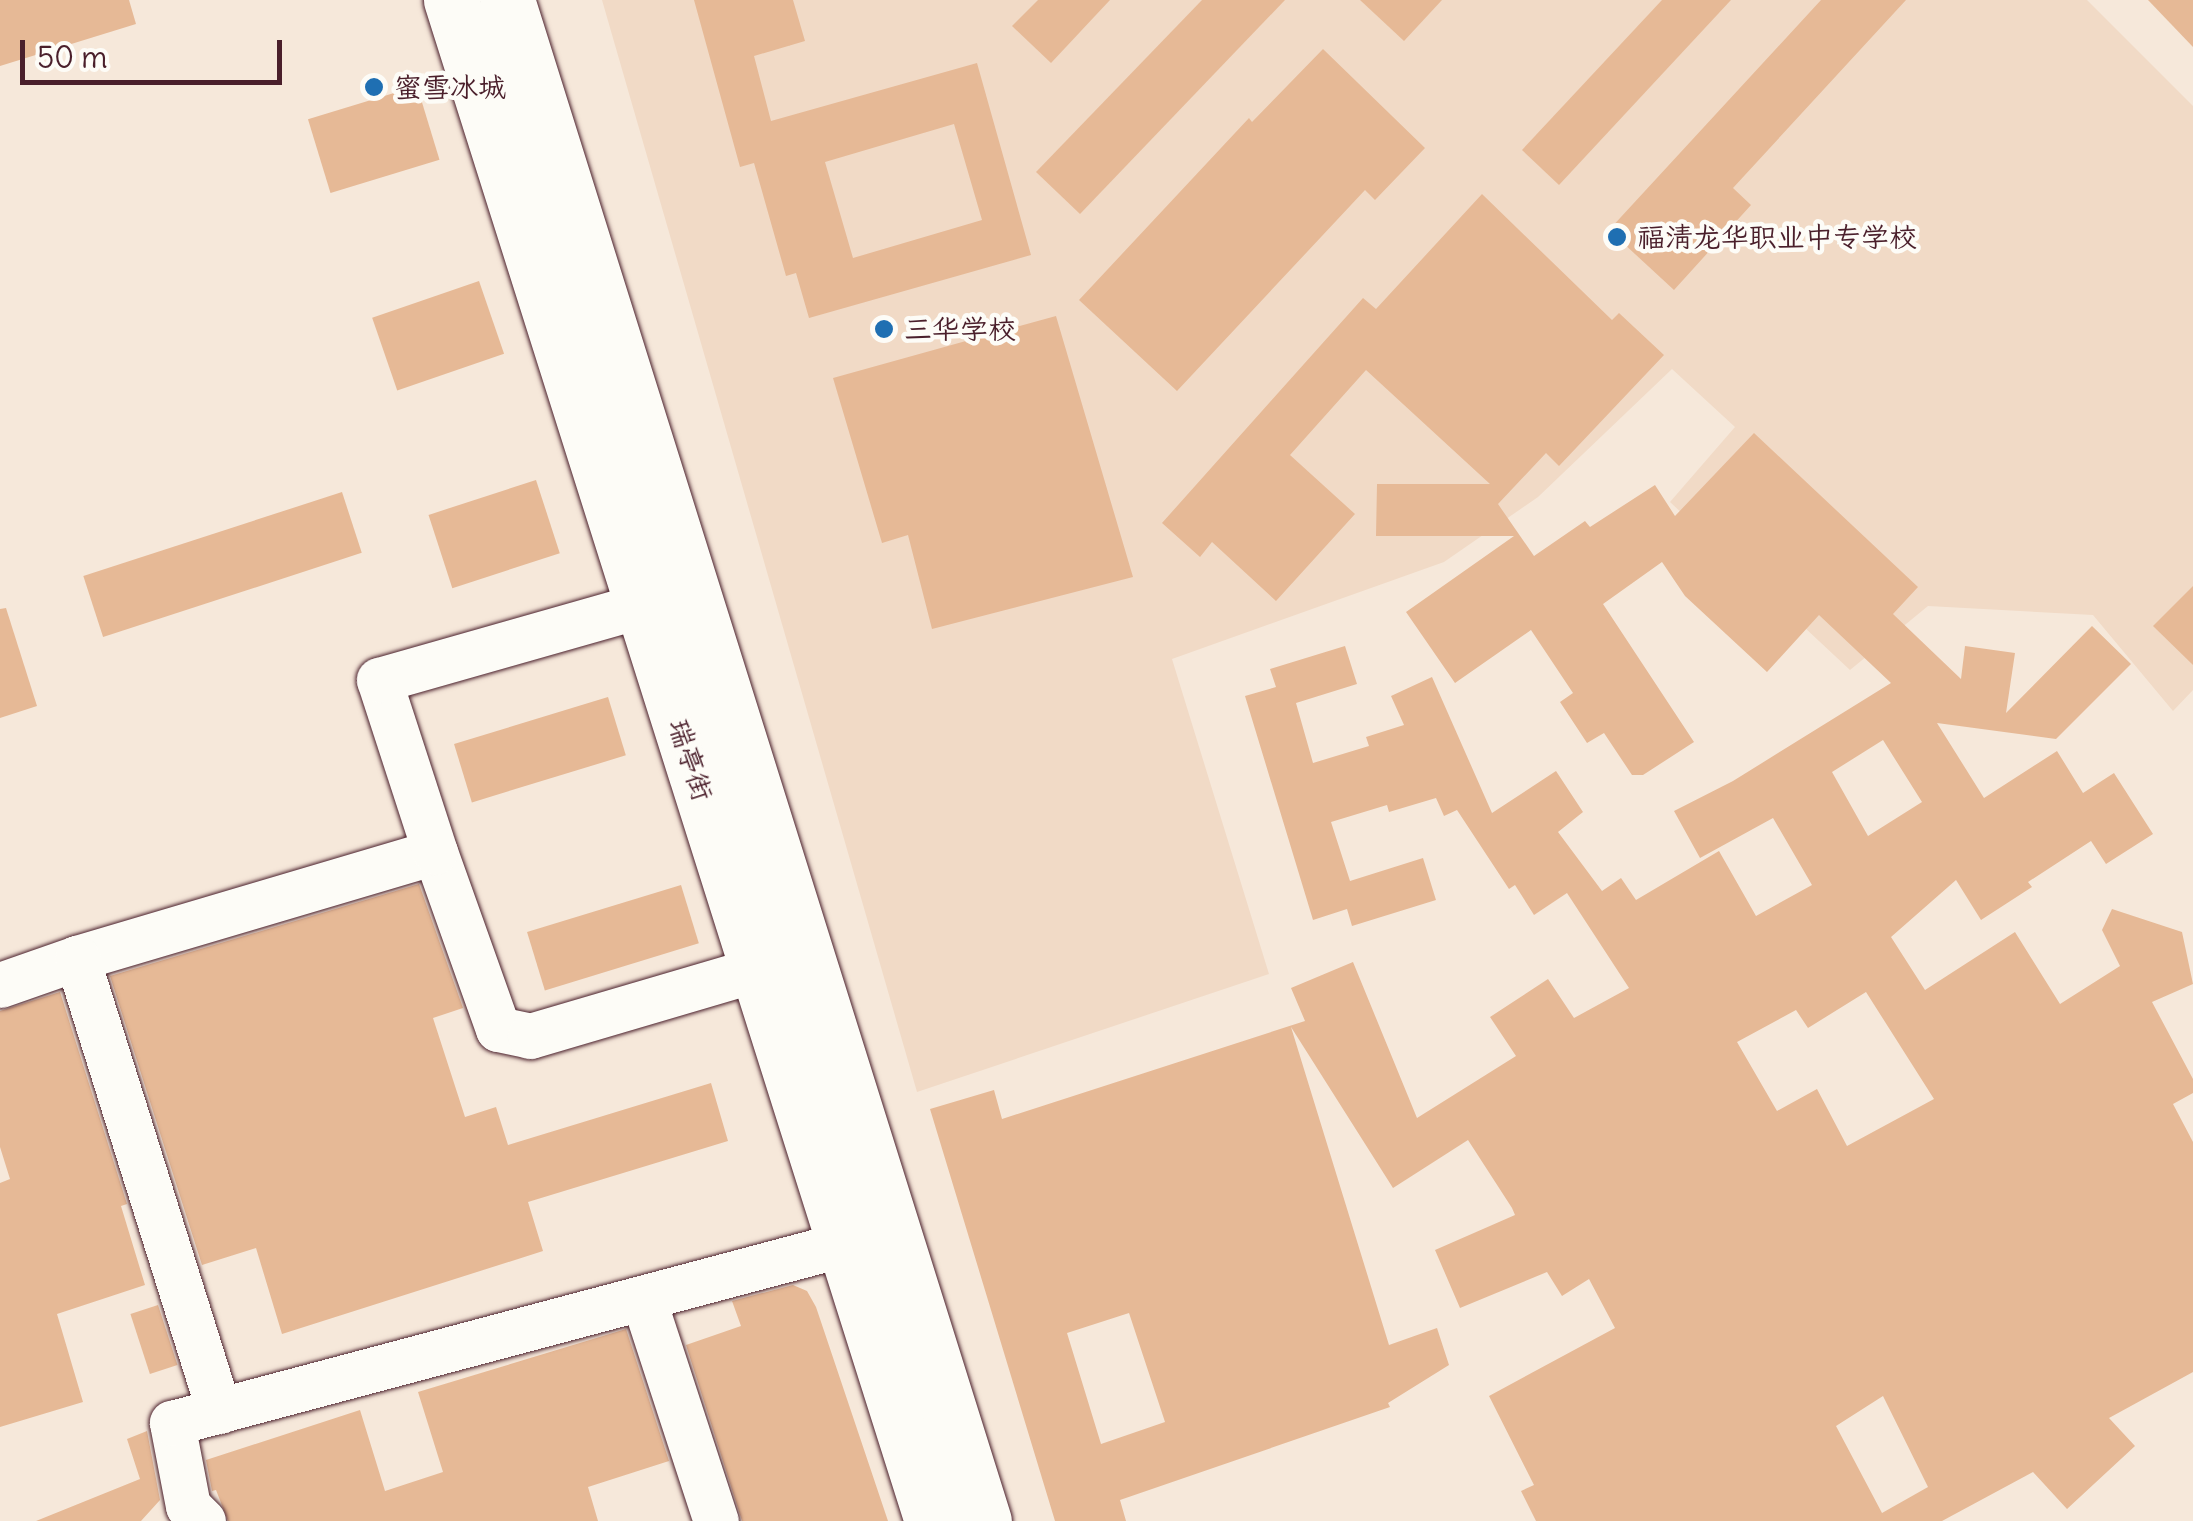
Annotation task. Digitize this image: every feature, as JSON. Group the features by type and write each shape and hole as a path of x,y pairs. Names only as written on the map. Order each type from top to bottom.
{"main road":[{"name":"瑞亭街","path":"451,0 932,1521"},
{"name":"瑞亭街","path":"506,0 984,1521"}],"street":[{"path":"642,604 379,680 434,852 498,1029 530,1036 758,969"},
{"path":"0,985 77,958 434,852"},
{"path":"77,958 219,1410"},
{"path":"187,1516 172,1424 844,1244"},
{"path":"643,1298 716,1521"}],"shaded area":[{"name":"福清龙华职业中专学校","path":"602,0 2087,0 2193,106 2193,690 2173,711 2093,615 1928,606 1850,670 1670,502 1735,427 1672,369 1538,497 1444,562 1172,659 1269,974 917,1092"}],"building":[{"path":"0,0 129,0 136,24 0,66"},
{"path":"694,0 793,0 805,41 754,56 771,121 977,63 1031,255 809,318 796,273 786,276 754,163 740,167","holes":["954,124 982,220 853,258 825,162"]},
{"path":"1038,0 1110,0 1051,63 1012,26"},
{"path":"1202,0 1285,0 1080,214 1036,172"},
{"path":"1360,0 1442,0 1404,41"},
{"path":"1662,0 1731,0 1559,185 1522,150"},
{"path":"1821,0 1906,0 1733,188 1751,205 1674,290 1609,230"},
{"path":"2148,0 2193,0 2193,47"},
{"path":"1323,49 1425,148 1375,200 1365,190 1177,391 1079,300 1249,118 1252,122"},
{"path":"417,86 440,160 330,193 308,119"},
{"path":"1482,194 1612,320 1619,313 1664,355 1559,466 1546,453 1498,504 1534,556 1585,521 1590,527 1655,485 1675,516 1754,433 1918,587 1893,614 1961,679 1965,646 2015,653 2006,713 2092,626 2131,664 2056,739 1937,723 1984,798 2057,751 2083,793 2114,773 2153,834 2106,864 2091,841 2028,882 2032,887 1981,920 1956,880 1891,937 1925,990 2015,932 2060,1004 2120,966 2102,930 2112,909 2182,932 2193,984 2152,1002 2193,1079 2193,1093 2173,1104 2193,1142 2193,1372 2109,1418 2135,1446 2067,1509 2033,1472 1942,1521 1536,1521 1521,1491 1534,1485 1489,1396 1615,1328 1589,1279 1562,1296 1547,1272 1460,1308 1435,1250 1515,1215 1512,1208 1468,1140 1393,1188 1291,1027 1389,1345 1437,1328 1449,1365 1388,1403 1390,1407 1120,1500 1126,1521 1055,1521 930,1109 994,1090 1002,1119 1305,1021 1291,988 1353,962 1417,1118 1516,1056 1490,1017 1548,979 1574,1018 1629,988 1567,893 1534,915 1515,885 1509,889 1457,810 1444,816 1436,798 1389,812 1387,805 1331,822 1350,881 1423,858 1436,900 1352,926 1347,909 1313,920 1245,696 1276,687 1270,669 1345,646 1357,684 1296,703 1313,763 1369,746 1366,737 1404,725 1391,696 1432,677 1492,813 1556,771 1583,812 1558,832 1602,891 1621,878 1636,900 1719,851 1756,916 1812,885 1773,818 1700,858 1674,811 1733,781 1891,683 1819,615 1767,672 1685,596 1662,562 1603,604 1694,742 1643,775 1632,775 1604,733 1587,743 1560,702 1573,693 1531,630 1455,683 1406,612 1514,536 1376,536 1377,484 1490,484 1366,370 1290,455 1355,514 1276,601 1212,542 1200,557 1162,523 1363,298 1376,309","holes":["1883,740 1922,802 1868,836 1832,772","1866,992 1934,1099 1847,1146 1817,1089 1777,1111 1737,1042 1796,1010 1808,1028","1129,1313 1165,1422 1101,1444 1067,1333","1883,1396 1928,1487 1882,1513 1836,1426"]},
{"path":"479,281 504,354 397,391 372,318"},
{"path":"1056,316 1133,577 932,629 908,535 882,543 833,378"},
{"path":"536,480 560,553 452,588 429,515"},
{"path":"342,492 362,553 103,637 83,576"},
{"path":"2193,586 2193,665 2153,626"},
{"path":"6,608 37,706 0,718 0,609"},
{"path":"608,697 626,755 472,802 454,744"},
{"path":"419,884 463,1008 433,1018 465,1117 496,1107 508,1145 711,1083 728,1141 528,1202 543,1251 282,1334 256,1248 202,1265 110,976"},
{"path":"681,885 699,943 545,990 527,932"},
{"path":"60,992 127,1204 121,1206 145,1285 57,1314 83,1402 0,1427 0,1183 10,1179 0,1147 0,1011"},
{"path":"793,1285 807,1291 816,1307 888,1521 742,1521 686,1345 741,1326 732,1301"},
{"path":"158,1305 177,1365 150,1374 130,1314"},
{"path":"626,1329 669,1461 588,1487 598,1521 228,1521 216,1490 212,1491 206,1460 360,1410 385,1491 443,1472 418,1392"},
{"path":"147,1431 160,1500 141,1521 36,1521 140,1479 127,1439"}],"place":[{"name":"蜜雪冰城","path":"374,87"},
{"name":"福清龙华职业中专学校","path":"1617,237"},
{"name":"三华学校","path":"884,329"}]}
